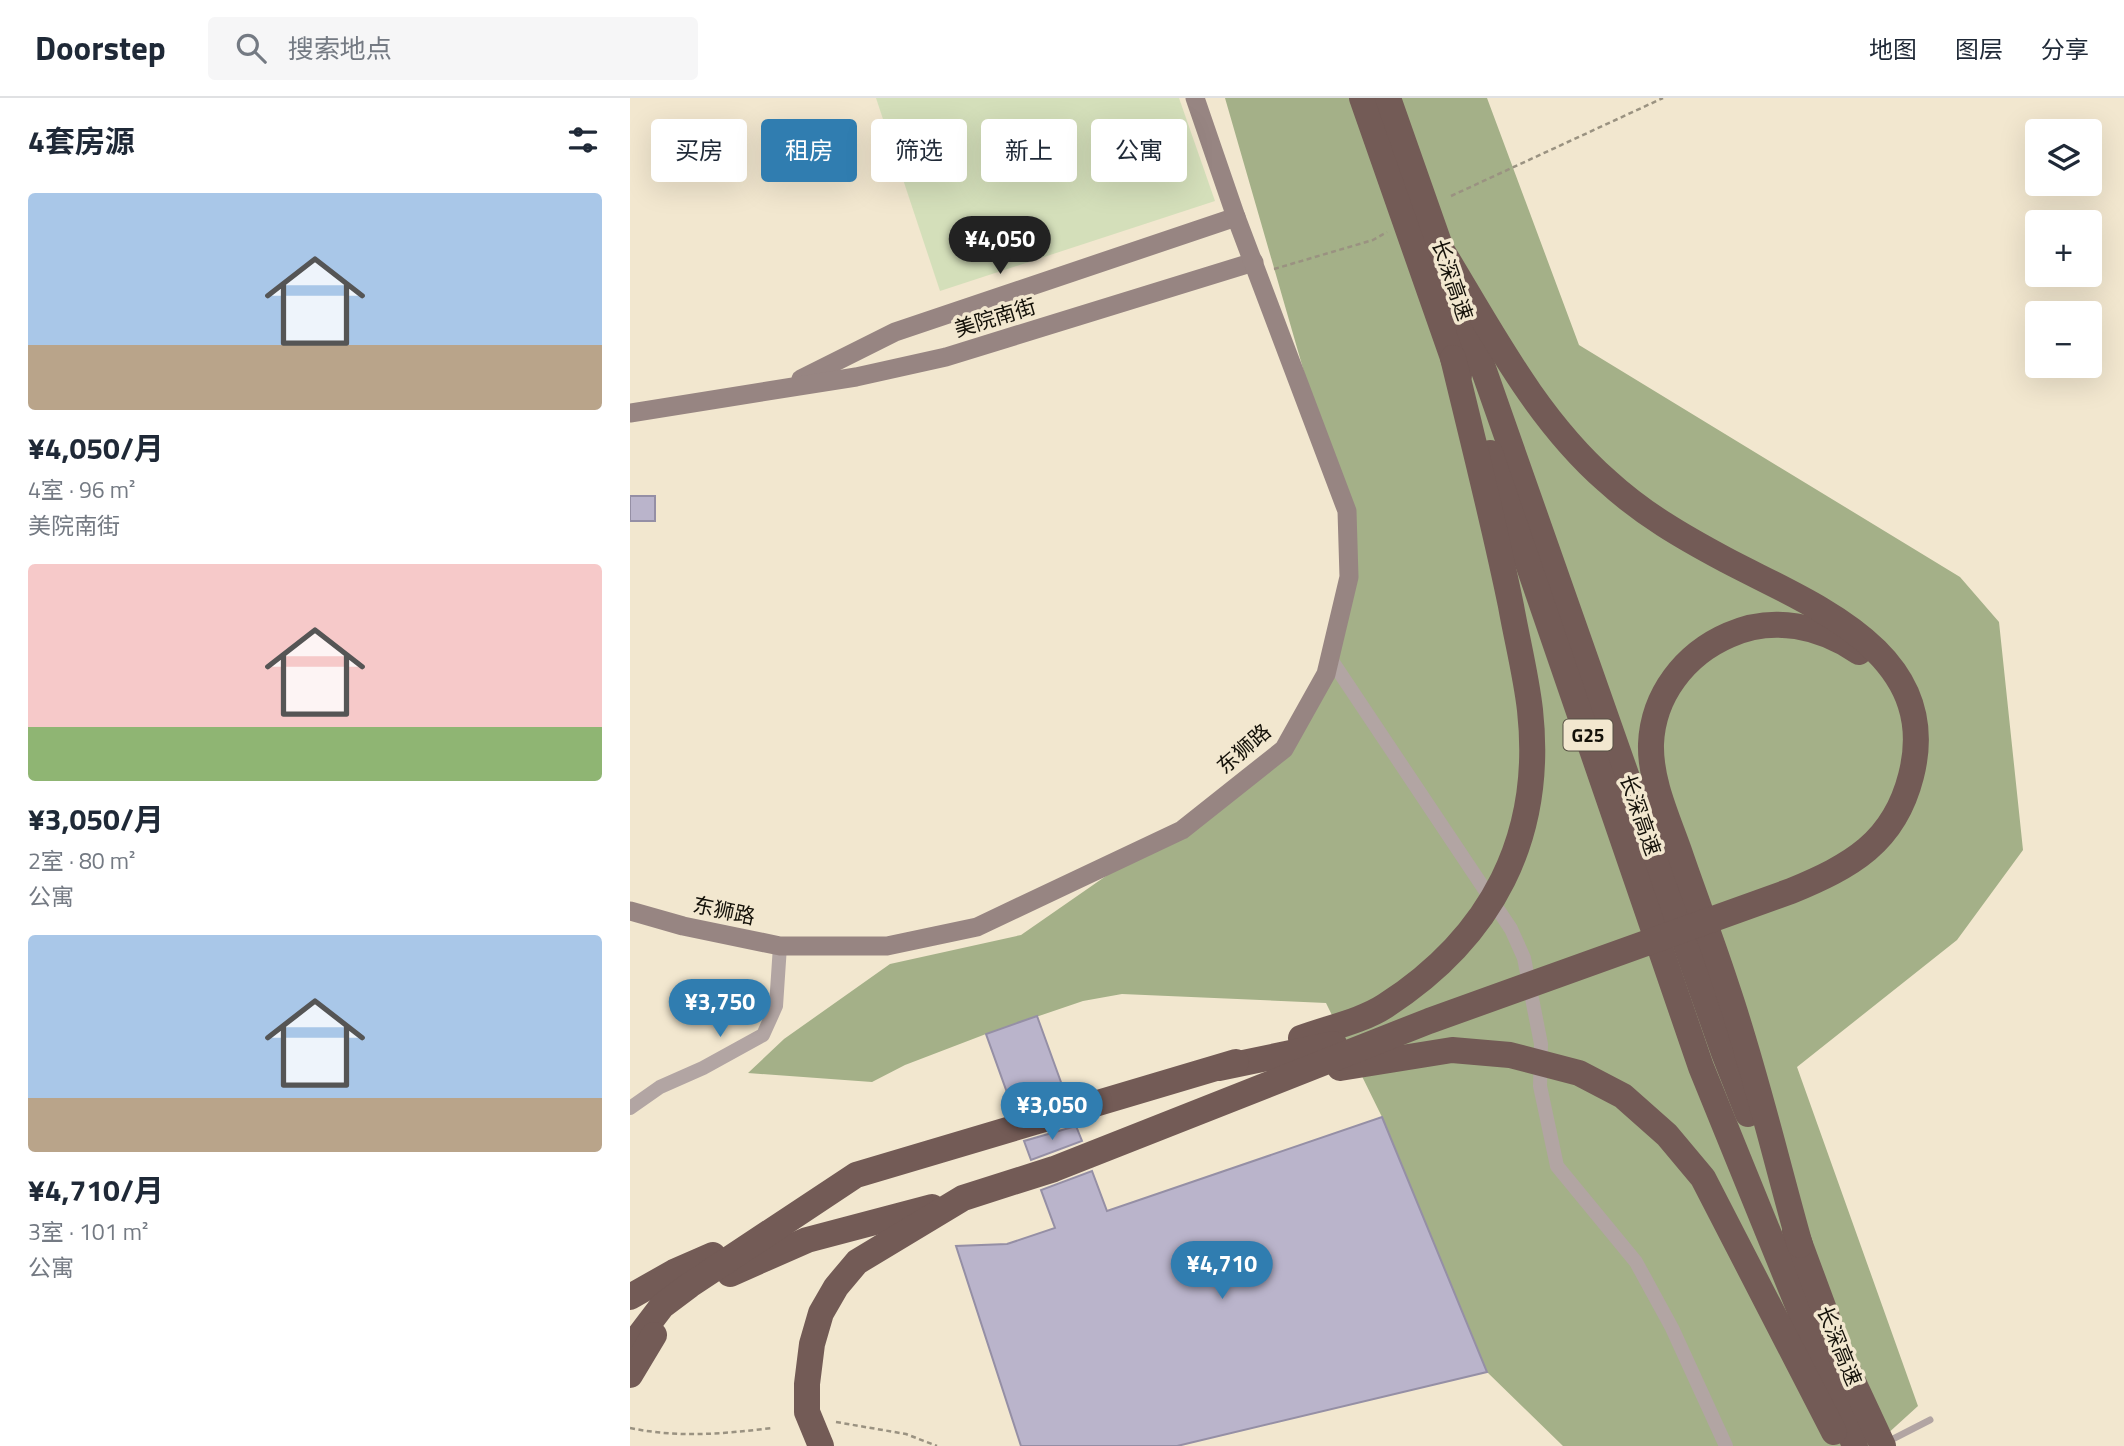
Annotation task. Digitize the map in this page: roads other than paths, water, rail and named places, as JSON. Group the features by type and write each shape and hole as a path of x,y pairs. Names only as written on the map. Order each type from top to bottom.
{"highway":[{"name":"长深高速","path":"1362,98 1453,358 1509,502 1700,1067 1855,1446"},
{"name":"长深高速","path":"1388,98 1724,1054 1800,1245 1824,1370 1883,1446"},
{"path":"637,1343 707,1286 736,1270 807,1240 963,1198 1054,1169 1278,1080 1426,1015 1802,872 1844,852 1877,825 1895,795 1903,762 1897,692 1889,662 1831,614 1651,519 1605,480 1556,428 1511,365 1441,249"},
{"path":"1219,1069 1383,1007 1452,951 1491,903 1522,837 1531,793 1530,710 1501,559 1453,358"},
{"path":"1800,1245 1729,993 1661,801 1651,746 1654,720 1668,686 1686,662 1708,644 1737,631 1770,624 1805,626 1840,639 1862,654 1897,692"},
{"path":"630,1375 637,1343 662,1306 856,1175 1038,1119 1219,1069 1335,1044 1426,1015"},
{"path":"1278,1080 1452,1050 1539,1062 1579,1073 1623,1096 1667,1135 1703,1178 1824,1370 1841,1446"},
{"path":"821,1446 807,1412 807,1384 811,1344 821,1313 836,1287 858,1262 963,1198"},
{"path":"630,1297 674,1272 773,1230"}],"street":[{"name":"东狮路","path":"630,911 683,926 780,946 887,946 977,927 1182,830 1284,749 1326,674 1349,577 1347,511 1236,217 1195,98"},
{"name":"美院南街","path":"786,387 895,332 1236,217"},
{"name":"美院南街","path":"630,413 856,377 946,357 1256,268"},
{"path":"1330,658 1511,929 1524,958 1541,1044 1540,1086 1558,1166 1636,1262 1672,1328 1726,1446"},
{"path":"630,1108 660,1087 702,1069 763,1035 776,1006 780,946"}],"lane":[{"path":"1873,1446 1899,1438 1930,1420"}]}
